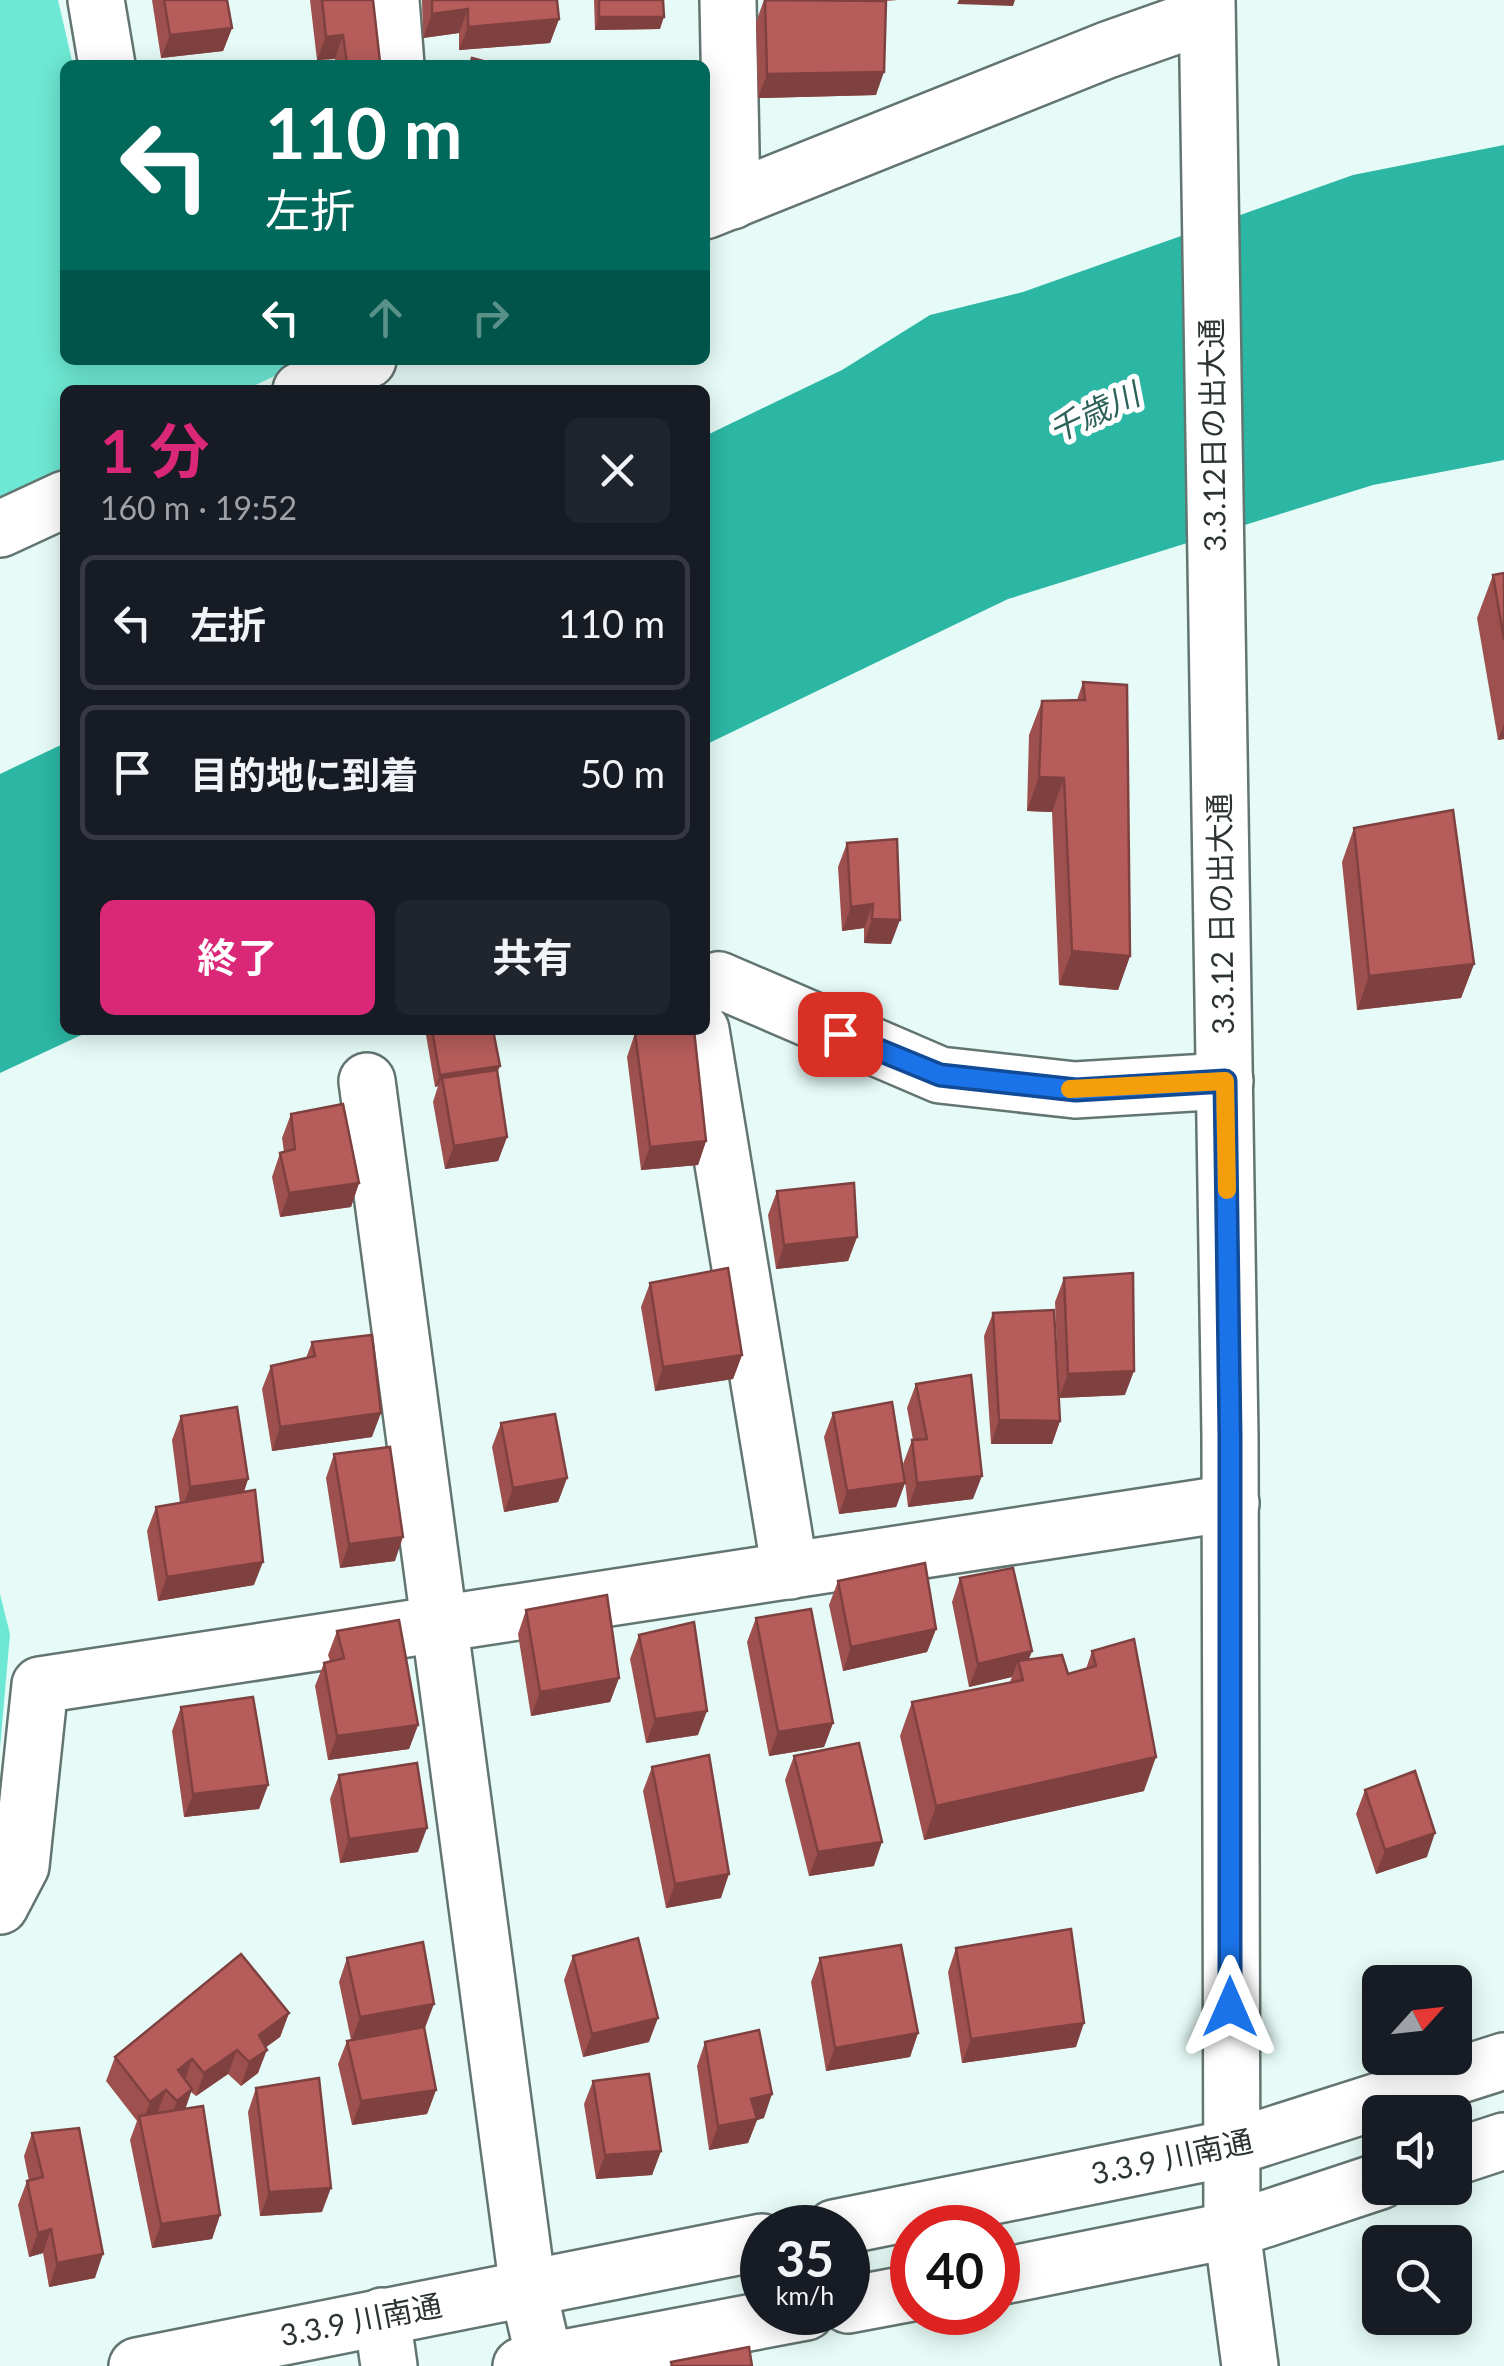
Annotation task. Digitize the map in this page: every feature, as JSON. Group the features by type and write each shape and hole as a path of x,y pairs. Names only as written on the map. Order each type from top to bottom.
{"street":[{"path":"96,0 106,60"},
{"path":"391,0 396,60"},
{"path":"728,0 718,206 1206,8"},
{"name":"3.3.12日の出大通","path":"1206,8 1219,721"},
{"path":"311,385 357,365"},
{"path":"0,530 60,500"},
{"name":"3.3.12 日の出大通","path":"1219,721 1230,1503 1232,2230 1250,2366"},
{"path":"710,986 718,980 940,1075 1076,1090 1225,1081"},
{"path":"702,1035 790,1570"},
{"path":"367,1081 528,2289 533,2364 740,2325"},
{"path":"0,1906 21,1866 40,1685 1230,1503"},
{"name":"3.3.9 川南通","path":"870,2221 1231,2148 1504,2062"},
{"path":"1472,2151 1504,2141"},
{"path":"1020,2273 1232,2230 1362,2187"},
{"name":"3.3.9 川南通","path":"137,2366 386,2341 528,2289 740,2246"}],"shaded area":[{"path":"0,0 58,0 72,60 60,60 60,365 298,365 256,385 60,385 60,476 0,504"},
{"path":"0,1594 10,1634 0,1748"}],"water":[{"name":"千歳川","path":"1504,145 1504,460 1373,485 1008,599 710,743 710,434 842,370 930,315 1023,292 1353,175"},
{"path":"60,745 60,1035 81,1035 0,1073 0,774"}],"building":[{"path":"164,0 227,0 232,28 170,35"},
{"path":"322,0 373,0 380,60 346,60 343,35 326,37"},
{"path":"432,0 557,0 559,19 468,27 468,9 432,14"},
{"path":"599,0 663,0 664,17 599,17"},
{"path":"765,0 886,1 884,72 767,74"},
{"path":"1504,573 1504,640 1493,575"},
{"path":"1083,682 1127,685 1130,956 1072,951 1064,778 1039,777 1042,701 1085,700"},
{"path":"1453,810 1474,964 1369,976 1354,828"},
{"path":"897,839 900,920 872,919 873,904 851,907 847,843"},
{"path":"433,1035 494,1035 500,1066 440,1075"},
{"path":"635,1035 695,1035 706,1141 650,1147"},
{"path":"497,1070 507,1137 454,1146 442,1078"},
{"path":"343,1104 359,1183 289,1193 280,1153 295,1149 291,1114"},
{"path":"854,1183 857,1237 784,1245 777,1191"},
{"path":"728,1268 742,1355 663,1367 650,1283"},
{"path":"1133,1273 1134,1371 1068,1374 1064,1278"},
{"path":"1054,1310 1060,1421 999,1420 993,1313"},
{"path":"372,1335 381,1413 280,1427 271,1366 315,1356 312,1342"},
{"path":"971,1375 982,1476 917,1483 912,1440 927,1439 916,1384"},
{"path":"892,1402 905,1483 847,1491 833,1413"},
{"path":"237,1407 248,1479 190,1487 181,1416"},
{"path":"555,1414 567,1478 513,1488 501,1423"},
{"path":"390,1447 403,1537 349,1544 334,1454"},
{"path":"255,1490 263,1562 167,1577 156,1507"},
{"path":"925,1563 936,1629 851,1647 838,1581"},
{"path":"1013,1568 1032,1651 978,1664 960,1578"},
{"path":"607,1595 619,1678 540,1692 526,1610"},
{"path":"811,1609 833,1723 778,1732 756,1618"},
{"path":"399,1620 418,1725 337,1736 324,1663 344,1658 337,1631"},
{"path":"694,1622 707,1711 655,1719 639,1635"},
{"path":"1134,1639 1156,1757 936,1806 912,1702 1023,1680 1018,1661 1062,1655 1068,1674 1096,1666 1092,1651"},
{"path":"253,1697 268,1785 193,1794 181,1707"},
{"path":"859,1743 882,1842 818,1852 794,1756"},
{"path":"709,1755 729,1874 675,1884 652,1767"},
{"path":"417,1763 427,1828 349,1839 339,1775"},
{"path":"1415,1771 1435,1833 1385,1850 1365,1790"},
{"path":"1071,1929 1084,2023 971,2039 956,1948"},
{"path":"638,1938 658,2018 592,2034 573,1956"},
{"path":"423,1942 434,2004 360,2017 347,1958"},
{"path":"901,1945 918,2033 835,2048 820,1958"},
{"path":"241,1954 289,2013 259,2035 267,2050 249,2062 237,2050 204,2073 192,2059 178,2070 192,2089 177,2101 166,2090 150,2102 115,2057"},
{"path":"424,2027 436,2090 361,2101 347,2041"},
{"path":"759,2030 772,2094 751,2099 757,2119 718,2126 705,2042"},
{"path":"649,2074 661,2151 605,2155 593,2081"},
{"path":"319,2078 331,2188 269,2192 256,2088"},
{"path":"203,2106 220,2215 161,2224 139,2116"},
{"path":"79,2128 103,2254 57,2263 51,2229 38,2233 27,2181 43,2177 32,2133"},
{"path":"749,2347 752,2366 672,2366 671,2362"}],"slow traffic":[{"path":"1070,1089 1225,1081 1227,1190"}],"route":[{"path":"840,1034 940,1075 1076,1090 1225,1081 1230,1436 1230,2007"}]}
